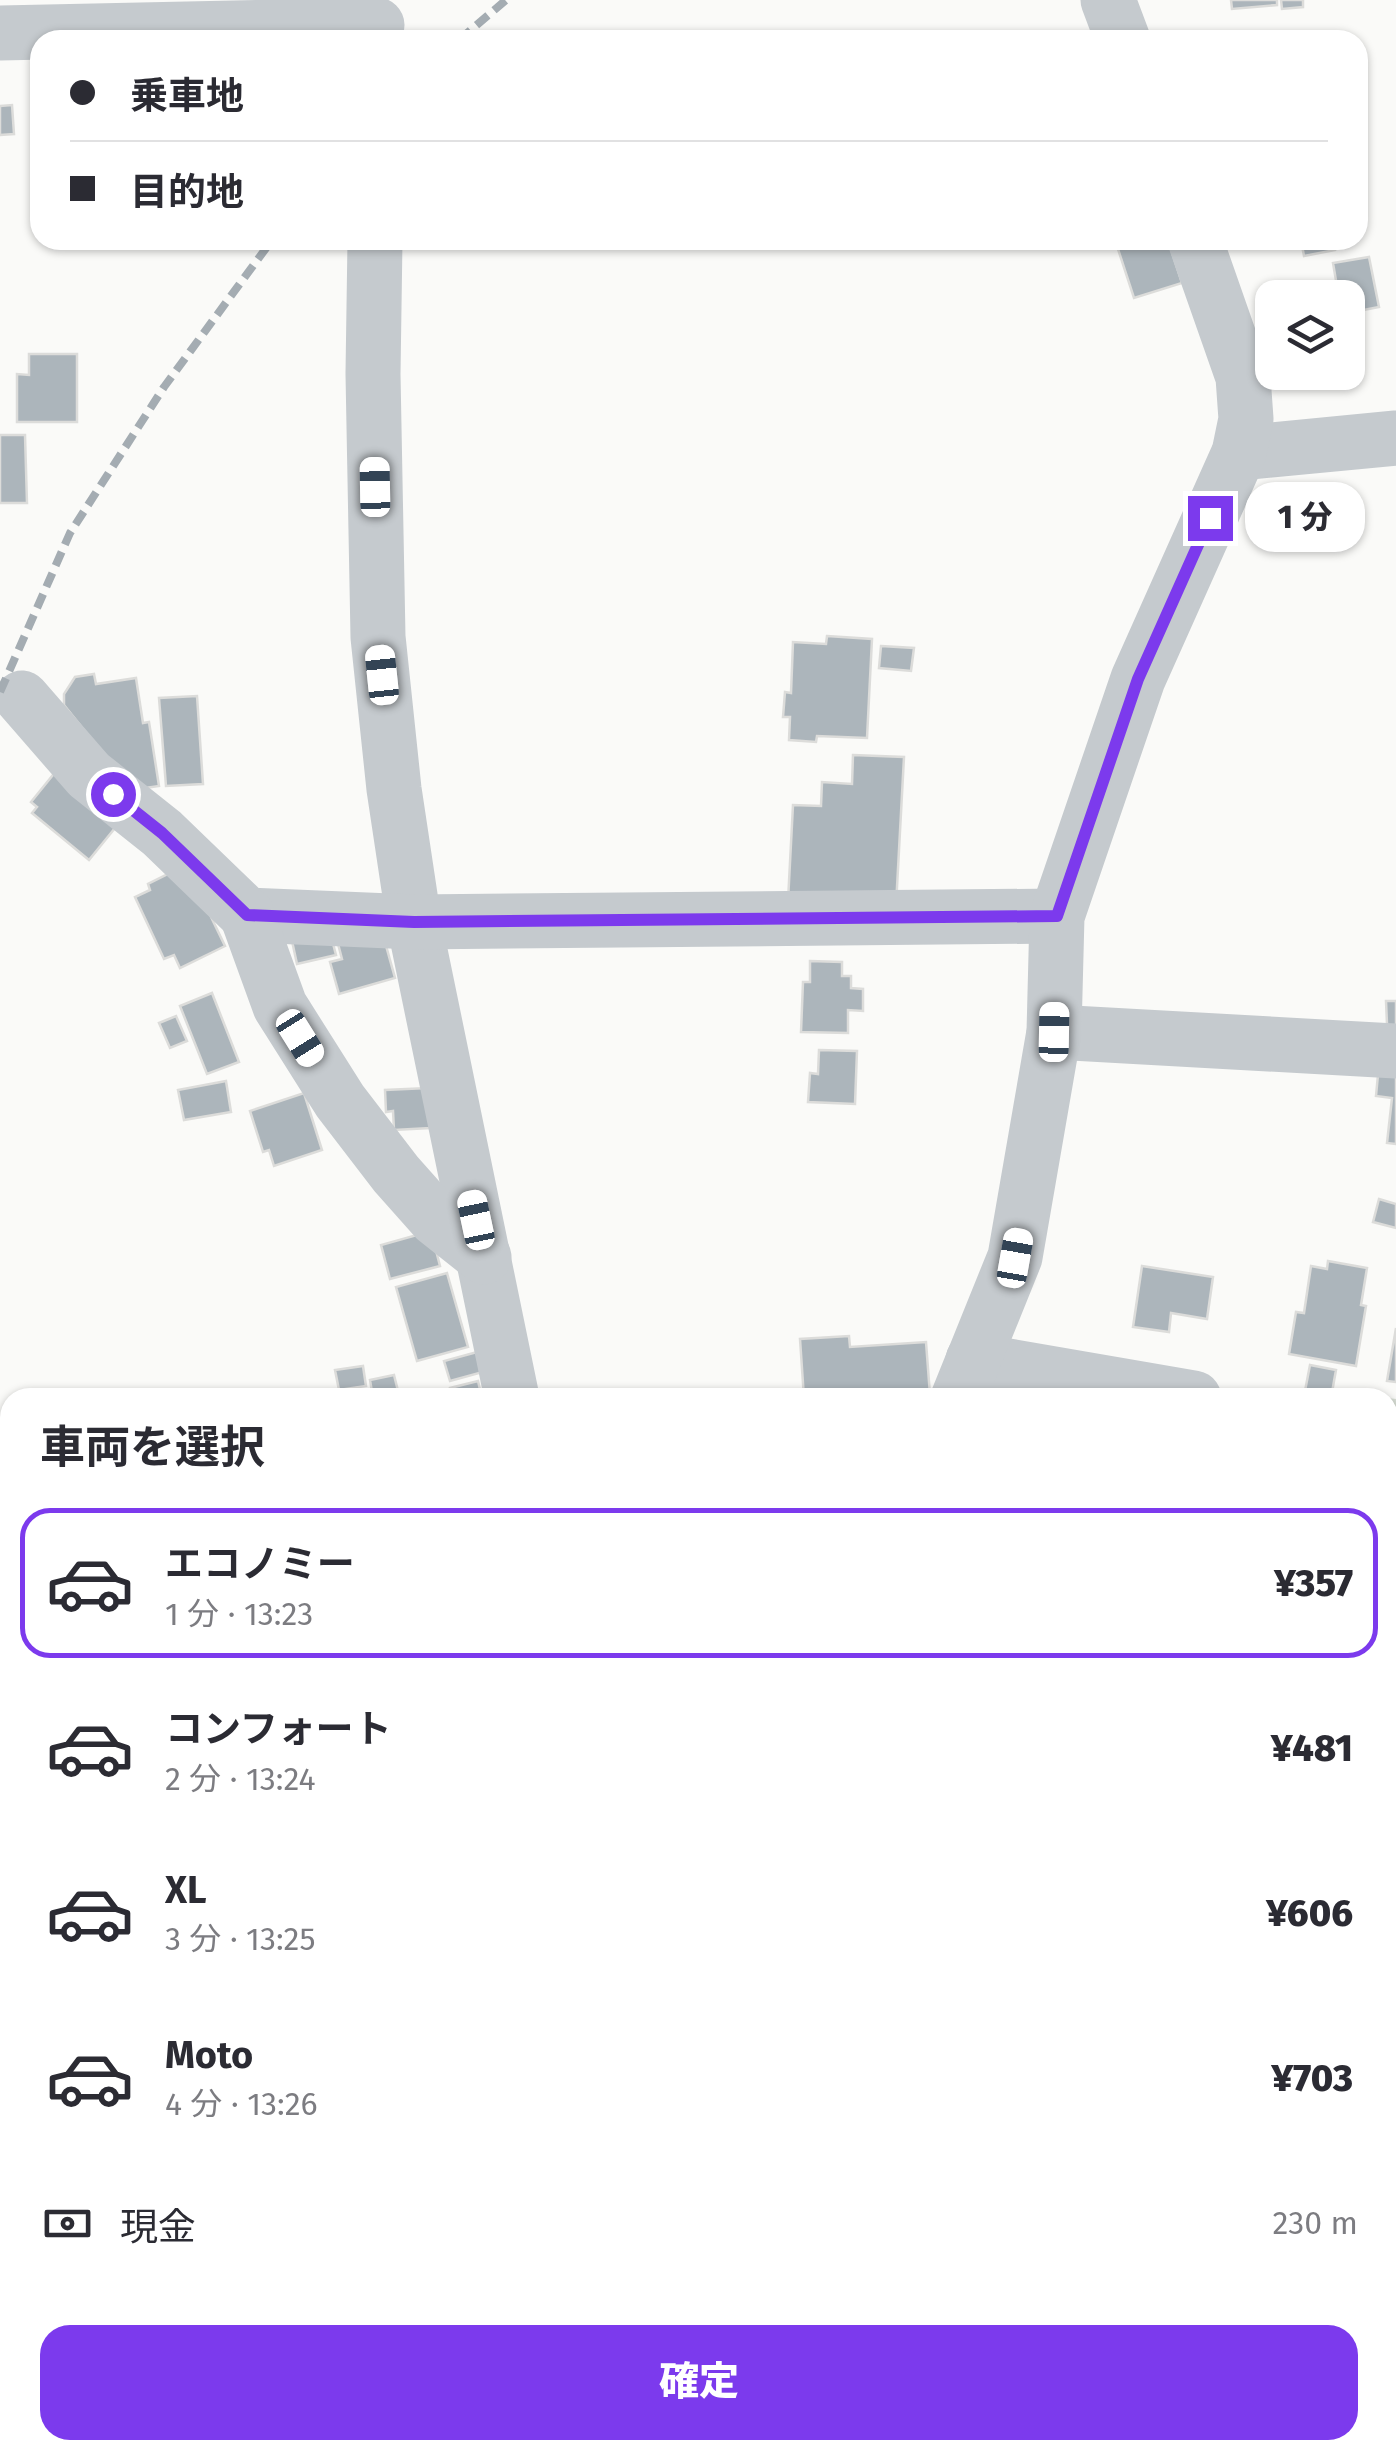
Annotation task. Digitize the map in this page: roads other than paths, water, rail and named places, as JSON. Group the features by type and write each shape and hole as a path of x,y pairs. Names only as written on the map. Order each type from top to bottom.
{"street":[{"path":"1108,0 1119,30"},
{"path":"103,30 378,22"},
{"path":"0,33 30,32"},
{"path":"375,250 378,638 394,789 414,922 510,1388"},
{"path":"1073,1388 965,1379 1015,1258 1054,1032 1057,916 1138,679 1239,453 1246,420 1243,376 1199,250"},
{"path":"1239,453 1396,438"},
{"path":"22,698 89,774 162,833 247,915 280,1006 340,1101 436,1219 484,1257"},
{"path":"247,915 414,922 1057,916"},
{"path":"1054,1032 1396,1051"}],"railway":[{"path":"471,30 506,0"},
{"path":"0,692 70,533 164,387 265,250"}]}
